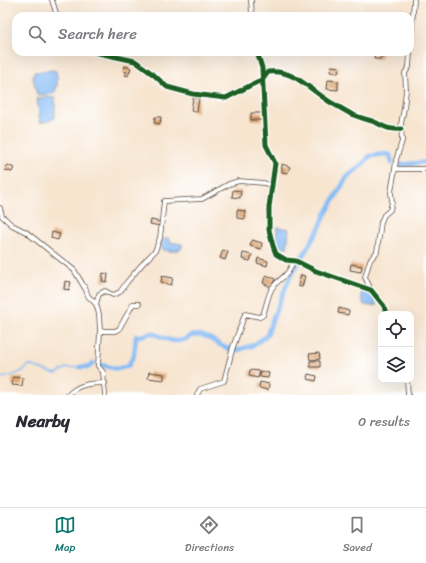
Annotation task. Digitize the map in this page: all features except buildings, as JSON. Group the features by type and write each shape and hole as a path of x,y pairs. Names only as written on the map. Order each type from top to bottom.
{"street":[{"path":"52,0 56,12"},
{"path":"251,0 252,12"},
{"path":"413,12 414,0"},
{"path":"112,56 135,61 154,75 167,88 193,94 226,98 263,79 268,72 281,72 297,78 307,84 319,95 352,114 390,130 401,129"},
{"path":"258,56 262,68 263,79 265,140 266,145 276,163 268,206 269,230 276,254 286,260 296,261 316,271 372,290"},
{"path":"385,311 384,306 372,290 366,277 370,260 377,252 381,222 384,215 390,210 392,202 391,192 396,160 402,141 401,129 406,90 405,73 409,67 410,56"},
{"path":"395,169 426,169"},
{"path":"96,304 100,294 105,291 113,295 120,292 126,282 155,251 160,238 164,201 202,199 229,184 239,181 264,183 272,186"},
{"path":"0,208 1,217 12,225 26,232 74,270 88,296 96,304 99,314 100,331 98,366 102,372 105,395"},
{"path":"197,395 200,389 224,381 233,347 246,314 260,317 263,315 272,288 286,275 291,268 293,261"},
{"path":"100,331 115,331 119,329 133,304 140,304"},
{"path":"68,395 74,389 81,386 104,383"},
{"path":"407,383 408,395"}],"water":[{"path":"56,71 57,77 55,92 53,94 37,95 33,78 34,72"},
{"path":"45,97 55,98 55,118 45,122 40,122 37,99"},
{"path":"277,227 289,229 287,248 276,245"},
{"path":"168,238 170,242 182,244 182,248 172,251 161,249 162,241"},
{"path":"362,291 370,293 377,305 364,305 361,296"}],"waterway":[{"path":"98,364 117,369 128,366 134,355 136,336 151,333 177,341 181,341 190,336 201,335 232,350 238,350 254,345 267,335 290,277 320,227 325,215 347,177 362,165 370,156 390,155 392,163"},
{"path":"399,165 426,162"},
{"path":"80,367 89,367 93,363"},
{"path":"0,378 20,373 29,365 56,374 66,368 80,367"}],"cycle path":[{"path":"112,56 135,61 167,87 193,94 226,98 263,79 268,72 286,74 301,81 330,102 351,114 388,128 401,129"},
{"path":"258,56 262,68 266,145 275,163 269,207 269,230 276,254 286,260 296,261 316,271 371,290 384,306 385,311"}]}
